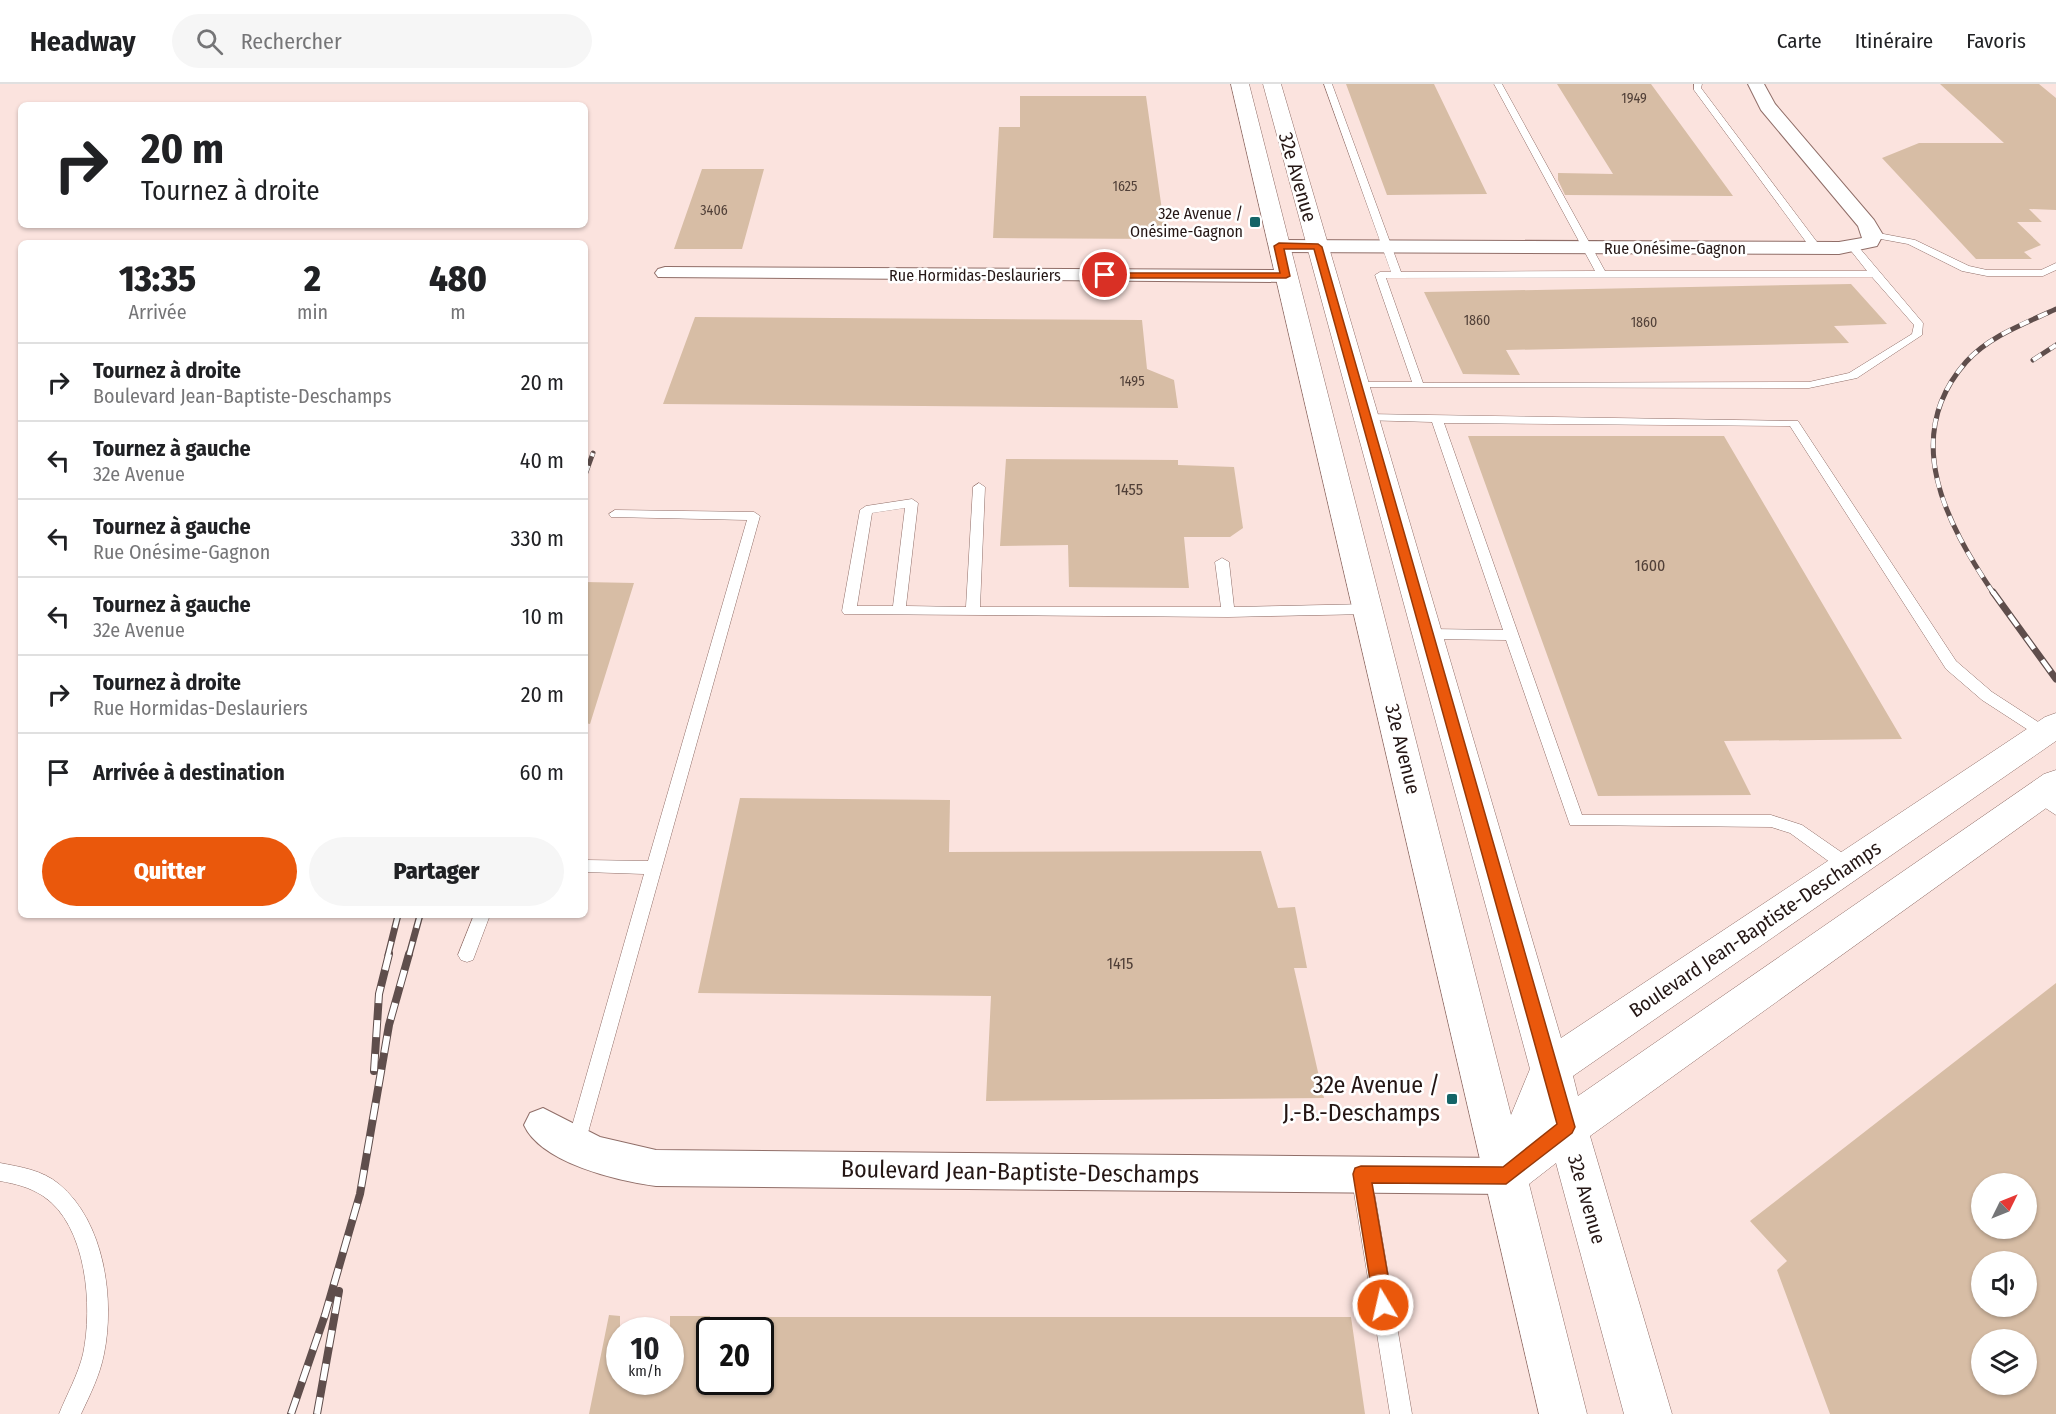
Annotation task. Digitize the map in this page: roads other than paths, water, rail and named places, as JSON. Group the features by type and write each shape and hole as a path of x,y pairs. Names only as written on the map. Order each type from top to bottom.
{"street":[{"name":"32e Avenue","path":"1240,84 1563,1414"},
{"name":"32e Avenue","path":"1272,84 1648,1414"},
{"path":"1756,84 1763,101 1863,218 1873,235"},
{"name":"Rue Onésime-Gagnon","path":"1282,261 1318,247 1816,248 1853,247 1870,242 1873,235"},
{"name":"Rue Hormidas-Deslauriers","path":"665,273 1282,261"},
{"path":"1506,1176 1566,1127 2051,791 2040,736"},
{"name":"Boulevard Jean-Baptiste-Deschamps","path":"1550,1070 1598,1035 2040,736"},
{"path":"1506,1176 1550,1070"},
{"name":"Boulevard Jean-Baptiste-Deschamps","path":"543,1125 575,1146 617,1163 656,1168 1506,1176"}],"lane":[{"path":"1328,84 1397,275"},
{"path":"1498,84 1601,274"},
{"path":"1698,84 1697,88 1816,248"},
{"path":"1873,235 1911,242 1966,269 1987,273 2043,273 2056,266"},
{"path":"1357,385 1809,385 1853,376 1917,335 1920,330 1919,325 1853,247"},
{"path":"1419,386 1380,275 1875,274"},
{"path":"1365,418 1794,423 1951,665 2040,736"},
{"path":"1437,419 1576,821 1771,821 1796,829 1848,866"},
{"path":"973,612 978,487"},
{"path":"899,611 912,503 866,510 849,611 1228,612 1369,609"},
{"path":"575,1146 754,516 615,514"},
{"path":"1222,562 1228,612"},
{"path":"1428,634 1512,636"},
{"path":"588,866 653,868"},
{"path":"467,955 481,918"},
{"path":"0,1172 19,1172 49,1186 74,1212 92,1262 98,1319 95,1347 70,1414"},
{"path":"1361,1174 1401,1414"}],"railway":[{"path":"1994,594 1960,538 1937,480 1933,450 1936,420 1946,391 1975,353 2008,331 2056,309"},
{"path":"2033,360 2056,345"},
{"path":"588,467 593,453"},
{"path":"1993,592 2056,679"},
{"path":"388,955 397,918"},
{"path":"409,955 419,918"},
{"path":"374,1071 379,994 389,954"},
{"path":"291,1414 325,1315 360,1194 389,1025 409,954"},
{"path":"317,1414 339,1291"}],"place":[{"name":"32e Avenue / Onésime-Gagnon","path":"1255,222"},
{"name":"32e Avenue / J.-B.-Deschamps","path":"1452,1099"}]}
